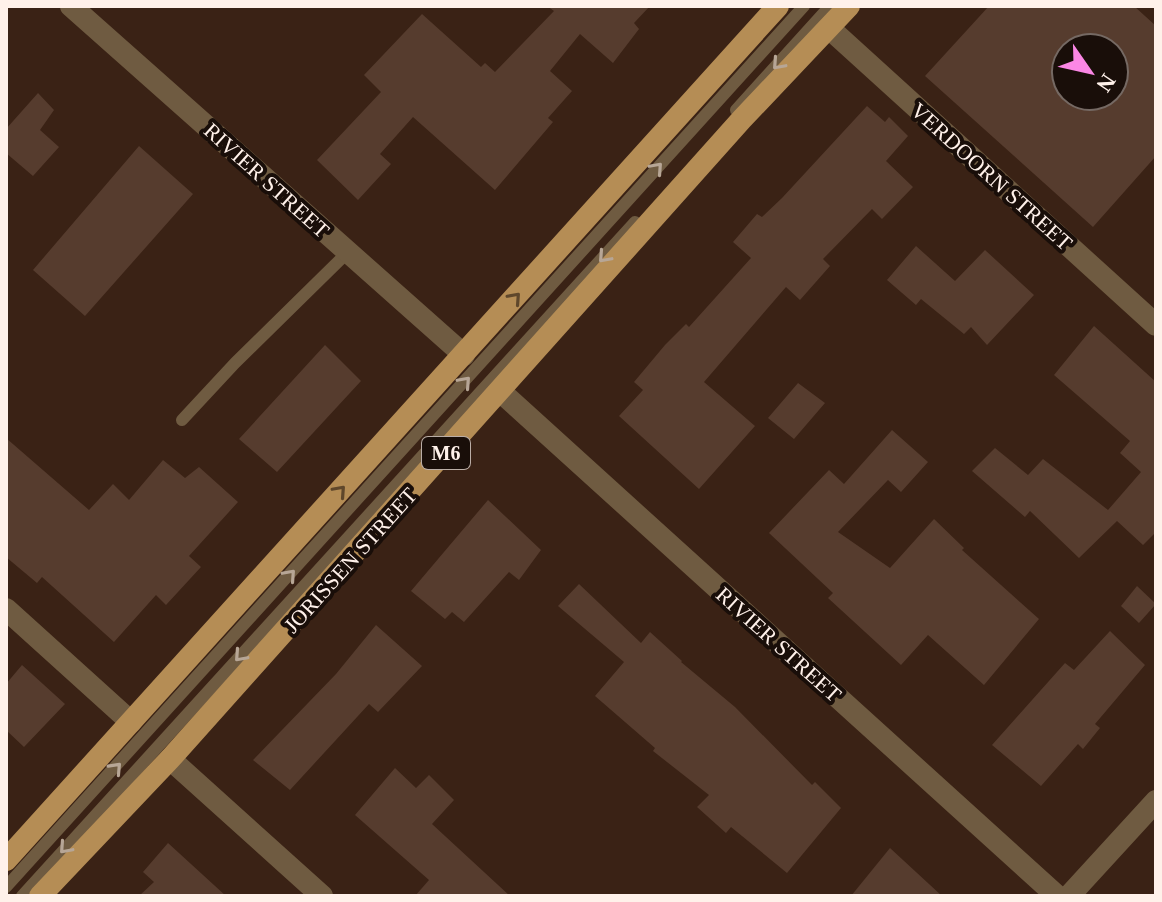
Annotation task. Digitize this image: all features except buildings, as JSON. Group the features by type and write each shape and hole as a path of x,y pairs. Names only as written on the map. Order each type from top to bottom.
{"main road":[{"name":"M6","path":"6,860 778,6"},
{"name":"JORISSEN STREET","path":"40,896 170,759 501,392 829,17 849,6"}],"street":[{"name":"RIVIER STREET","path":"71,6 464,355"},
{"name":"VERDOORN STREET","path":"829,17 1156,325"},
{"name":"RIVIER STREET","path":"501,392 1057,896"},
{"path":"6,609 131,722"},
{"path":"170,759 322,896"},
{"path":"1069,896 1156,801"}],"lane":[{"name":"JORISSEN STREET","path":"6,887 804,6"},
{"name":"JORISSEN STREET","path":"22,896 829,17"},
{"path":"182,420 348,252"}]}
